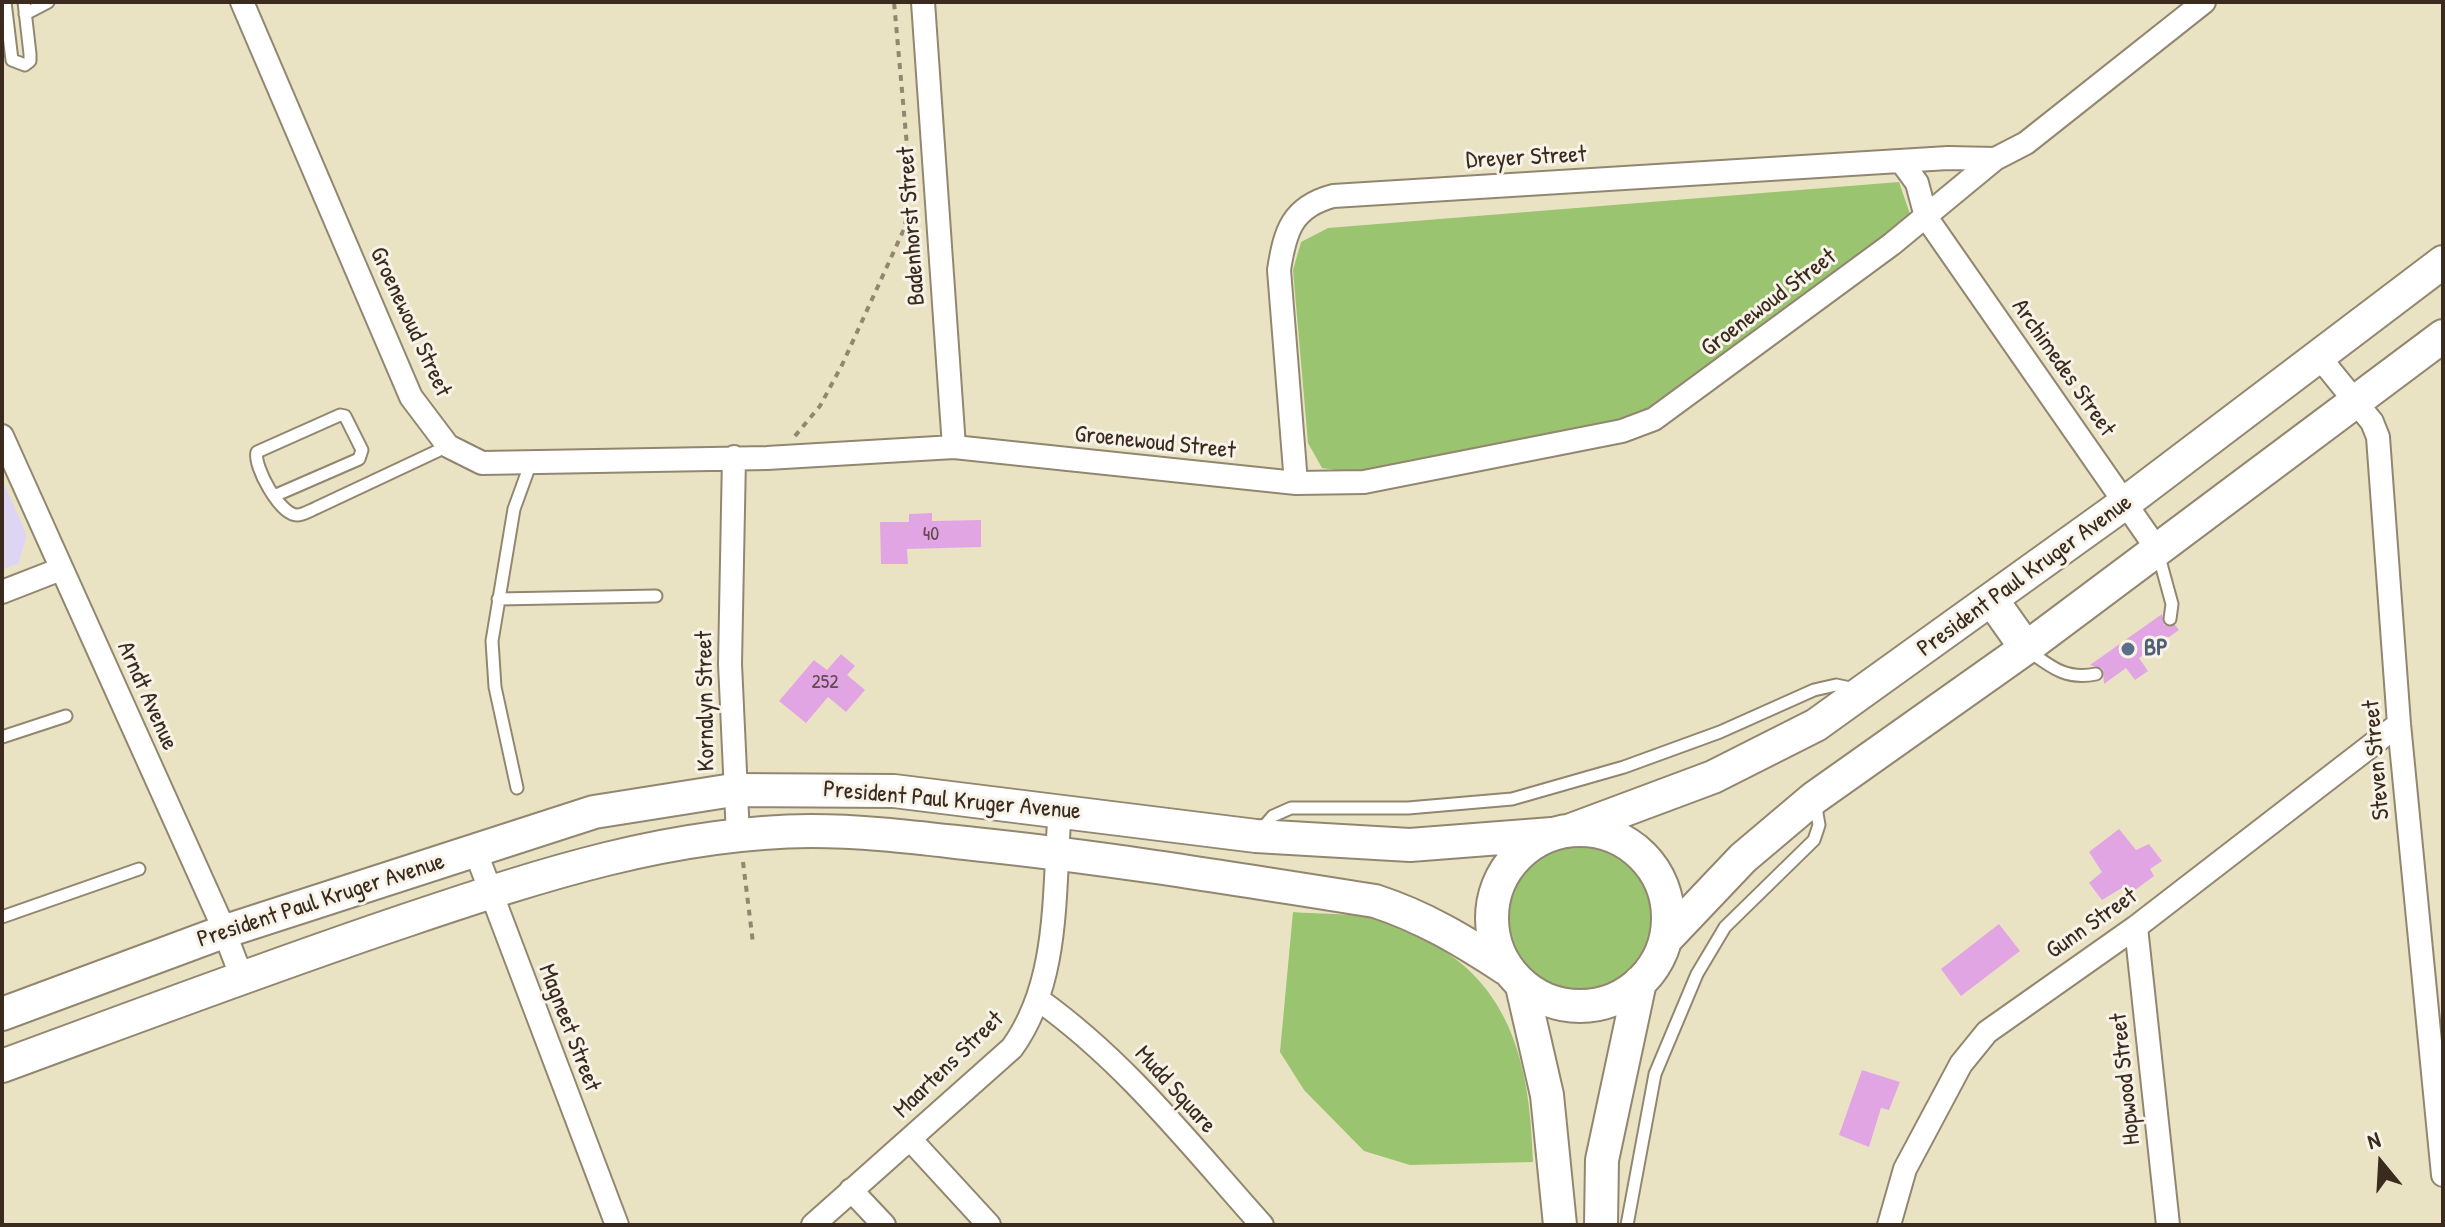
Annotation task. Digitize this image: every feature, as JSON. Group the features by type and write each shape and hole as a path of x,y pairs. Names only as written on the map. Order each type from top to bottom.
{"street":[{"name":"Groenewoud Street","path":"242,2 411,397 448,446 482,463 530,465 954,447 1322,484 1364,482 1643,425 1668,410 1926,217 1950,193 1995,159 2026,143 2204,2"},
{"name":"Badenhorst Street","path":"923,2 954,447"},
{"name":"Dreyer Street","path":"1296,483 1279,270 1284,240 1296,216 1313,201 1333,196 1901,161 1995,159"},
{"name":"Archimedes Street","path":"1901,161 1917,183 1926,217 2157,549"},
{"name":"President Paul Kruger Avenue","path":"2,1014 223,932 594,812 733,790 894,791 1060,809 1256,836 1410,845 1561,832 1713,777 1816,725 2125,503 2443,262"},
{"path":"1514,977 1547,1002 1576,1008 1605,1004 1631,991 1652,970 1667,938 1743,858 1814,798 2026,648 2443,336"},
{"name":"Steven Street","path":"2320,358 2356,402 2378,437 2399,724 2443,1175"},
{"name":"Arndt Avenue","path":"2,436 242,978"},
{"name":"Dreyer Street","path":"1294,442 1322,484"},
{"name":"Kornalyn Street","path":"734,457 730,664 735,755 733,790 738,836"},
{"path":"2,592 61,569"},
{"path":"1992,600 2026,648"},
{"name":"Gunn Street","path":"1889,1225 1911,1157 1961,1064 1987,1032 2136,927 2399,724"},
{"name":"Maartens Street","path":"813,1225 1012,1048 1039,1000 1046,976 1060,809"},
{"name":"President Paul Kruger Avenue","path":"2,1066 242,978 491,892 639,850 738,836 810,831 873,833 1056,852 1375,901 1414,914 1452,932 1514,977"},
{"path":"1560,1225 1547,1095 1514,977 1492,938 1491,905 1502,874 1523,850 1561,832 1599,831 1625,842 1647,860 1662,883 1669,911 1667,938"},
{"name":"Magneet Street","path":"475,850 617,1225"},
{"name":"Hopwood Street","path":"2136,927 2168,1225"},
{"path":"1601,1225 1602,1160 1640,982"},
{"name":"Mudd Square","path":"1039,1000 1075,1025 1133,1080 1262,1225"},
{"path":"910,1139 989,1225"},
{"path":"851,1190 884,1225"}],"lane":[{"path":"5,2 12,60 17,64 30,61 24,8 48,2"},
{"path":"274,496 359,459 362,450 345,416 340,415 257,452 256,461 274,496 287,512 297,515 448,446"},
{"path":"517,788 495,687 492,641 514,509 530,465"},
{"path":"2157,549 2172,604 2170,619"},
{"path":"498,599 656,596"},
{"path":"2026,648 2058,673 2079,677 2096,674"},
{"path":"1256,836 1273,816 1291,808 1408,808 1512,799 1624,767 1720,732 1814,690 1836,685 1868,690"},
{"path":"2,737 66,716"},
{"path":"1627,1225 1655,1074 1674,1021 1725,927 1814,840 1819,825 1814,798"},
{"path":"2,917 139,869"}],"path":[{"path":"778,456 827,392 905,227 910,179 894,2"},
{"path":"738,836 750,897 753,943"}],"shaded area":[{"path":"2,479 27,536 18,564 2,569"}],"green space":[{"path":"1899,182 1912,220 1635,422 1356,473 1322,468 1308,443 1293,270 1301,242 1328,228"},
{"path":"1581,844 1611,850 1637,867 1654,893 1660,923 1654,953 1637,979 1611,996 1581,1002 1551,996 1525,979 1508,953 1502,923 1508,893 1525,867 1551,850"},
{"path":"1293,912 1376,919 1442,950 1470,971 1491,996 1508,1024 1519,1056 1527,1089 1533,1162 1410,1165 1364,1151 1304,1090 1280,1052"}],"building":[{"path":"932,513 932,521 981,520 981,547 907,549 908,564 881,564 880,522 909,522 909,514"},
{"path":"2162,614 2164,625 2175,625 2179,630 2139,658 2148,671 2135,680 2126,668 2104,684 2103,669 2090,665"},
{"path":"841,654 855,666 847,675 865,690 846,712 828,697 806,723 779,701 814,660 827,670"},
{"path":"2119,829 2136,850 2149,844 2162,861 2150,869 2154,876 2131,893 2125,886 2102,900 2089,883 2102,872 2089,852"},
{"path":"1999,924 2020,951 1961,996 1941,969"},
{"path":"1862,1070 1900,1082 1889,1110 1881,1108 1869,1147 1839,1135"}],"place":[{"name":"BP","path":"2128,649"}]}
